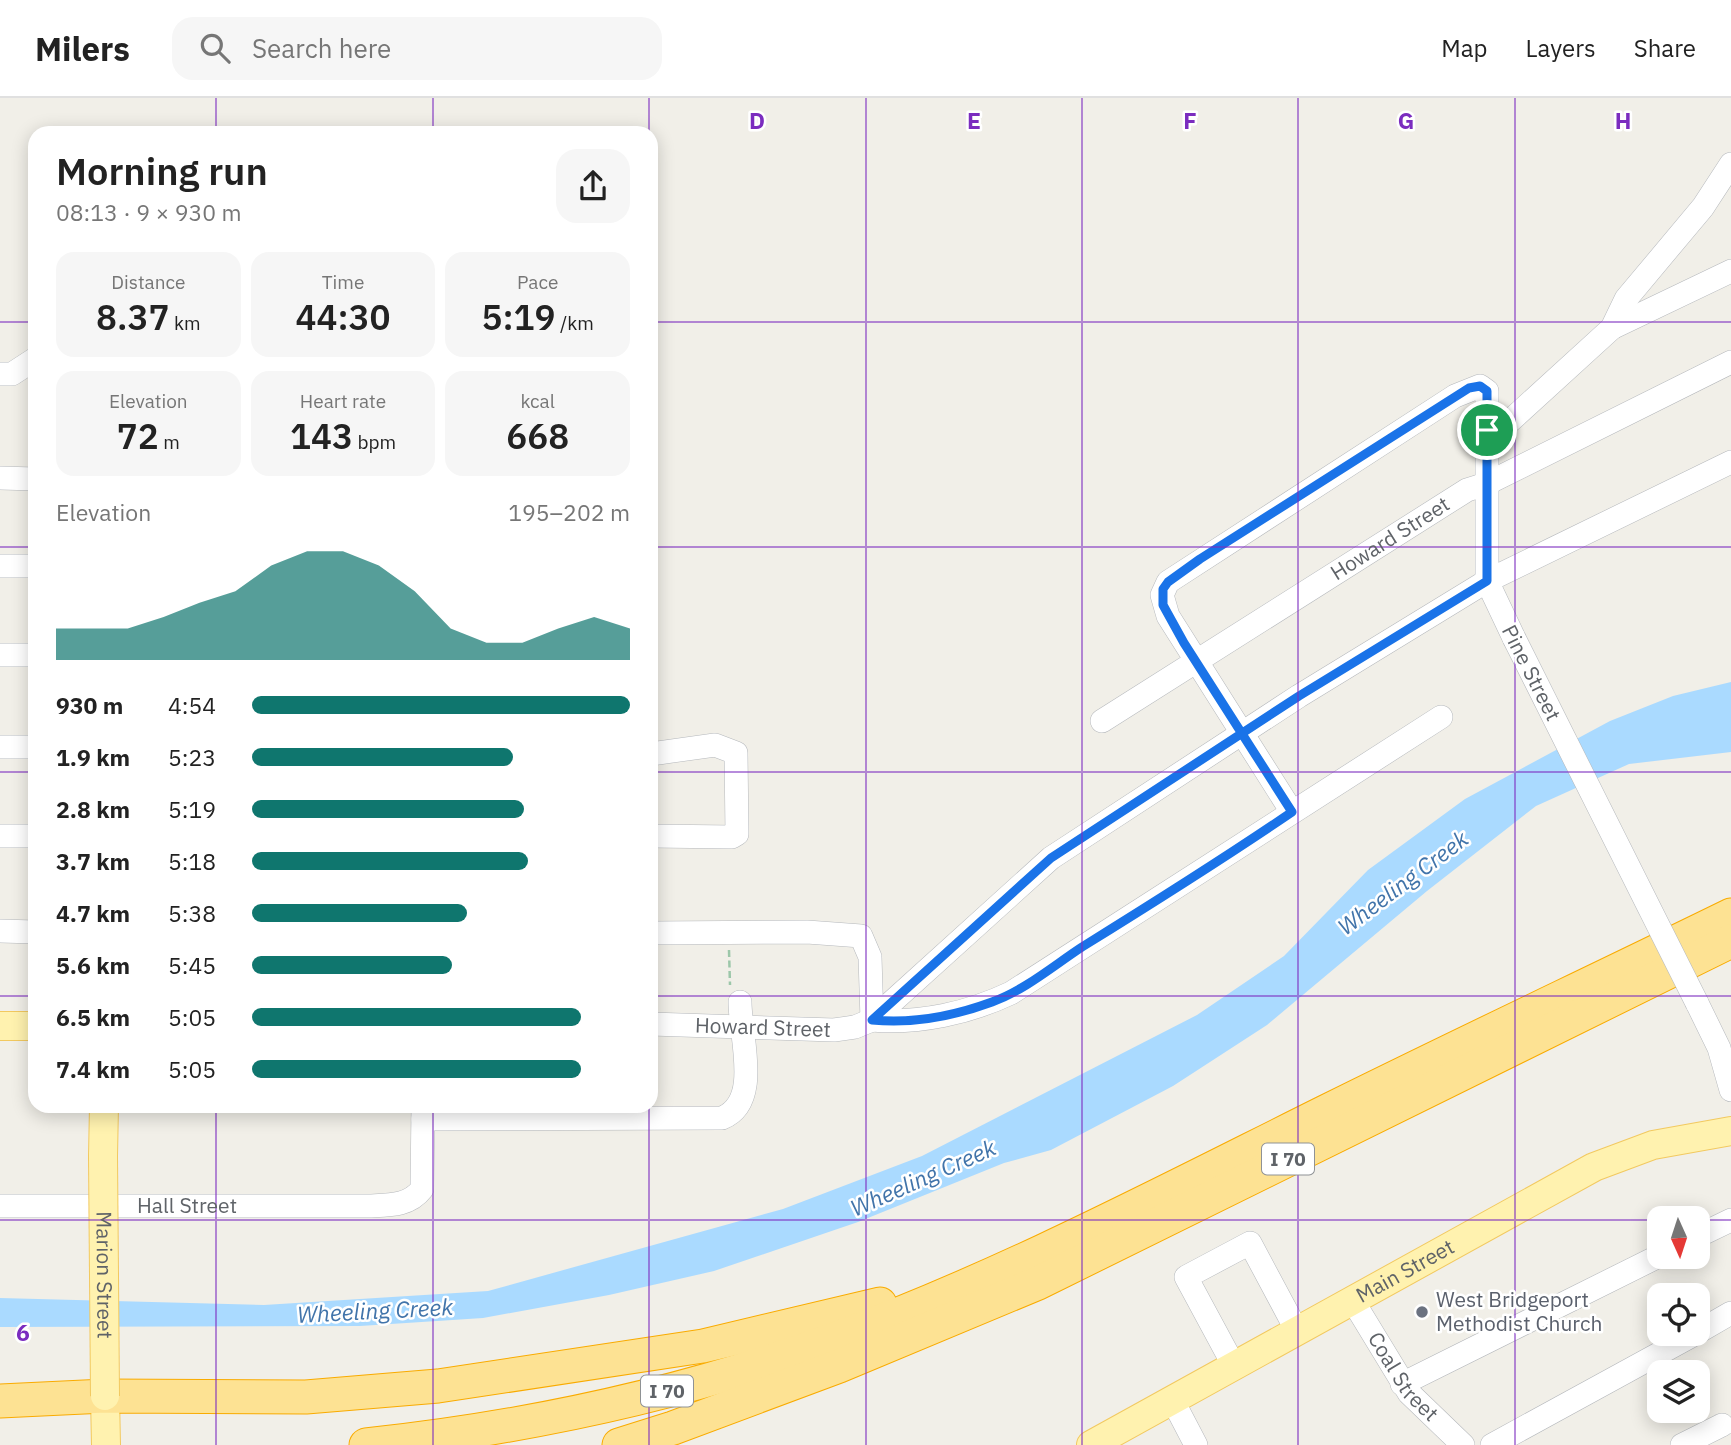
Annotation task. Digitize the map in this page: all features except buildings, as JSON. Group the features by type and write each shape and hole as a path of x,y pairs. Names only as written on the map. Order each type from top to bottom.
{"highway":[{"name":"I 70","path":"366,1445 533,1420 675,1388 832,1340 955,1290 1151,1199 1731,915"},
{"name":"I 70","path":"521,1445 666,1417 839,1366 1038,1283 1731,941"},
{"path":"0,1401 105,1396 306,1397 438,1386 632,1358 754,1334 849,1310 955,1290"},
{"path":"619,1445 673,1428 839,1366"}],"main road":[{"path":"0,1026 28,1026"},
{"name":"Marion Street","path":"104,1113 106,1445"},
{"name":"Main Street","path":"1091,1445 1594,1167 1653,1145 1731,1131"}],"street":[{"path":"1612,328 1626,299 1703,207 1731,164"},
{"path":"1487,430 1510,421 1612,328 1731,271"},
{"name":"Howard Street","path":"1102,721 1467,490 1486,484 1731,362"},
{"path":"6,374 28,363"},
{"name":"Pine Street","path":"1196,663 1163,605 1163,589 1168,582 1462,392 1480,386 1487,391 1487,581 1719,1048 1731,1090"},
{"path":"872,1020 1051,858 1436,610 1487,581 1731,462"},
{"path":"0,478 28,479"},
{"path":"0,566 28,566"},
{"path":"0,655 28,655"},
{"path":"1196,663 1292,812"},
{"path":"872,1020 901,1023 930,1018 979,1006 1011,993 1144,911 1292,812 1441,718"},
{"path":"658,753 715,745 736,753 737,834 732,837 658,836"},
{"path":"0,747 28,747"},
{"path":"0,836 28,836"},
{"path":"0,931 28,932"},
{"path":"658,933 807,932 862,936 870,957 872,1020"},
{"path":"473,1113 722,1118 738,1110 743,1099 746,1063 735,999"},
{"name":"Howard Street","path":"658,1024 846,1030 872,1020"},
{"name":"Hall Street","path":"0,1206 334,1206 401,1203 415,1197 422,1189 423,1113"},
{"path":"1710,1230 1731,1220"},
{"path":"1234,1366 1186,1277 1250,1243 1297,1331"},
{"path":"1402,1384 1647,1262"},
{"name":"Coal Street","path":"1353,1301 1402,1384 1441,1427 1463,1445"},
{"path":"1710,1325 1731,1313"},
{"path":"1492,1445 1528,1437 1675,1346"},
{"path":"1173,1401 1196,1445"},
{"path":"1682,1445 1727,1421"},
{"path":"1703,1445 1727,1421"}],"path":[{"path":"729,933 735,999"}],"water":[{"name":"Wheeling Creek","path":"1731,682 1731,752 1629,764 1536,806 1427,891 1267,1025 1173,1086 1051,1150 1004,1163 858,1222 714,1271 609,1295 483,1318 360,1326 0,1327 0,1298 264,1305 488,1291 783,1209 922,1156 1197,1015 1284,956 1368,870 1465,799 1610,721 1673,696"}],"place":[{"name":"West Bridgeport Methodist Church","path":"1422,1312"}],"route":[{"path":"1487,430 1487,391 1480,386 1469,388 1200,559 1168,582 1163,589 1163,605 1184,643 1242,734 1270,776 1292,812 1144,911 993,1002 901,1023 872,1020 1051,858 1242,734 1299,696 1487,581 1487,430"}]}
